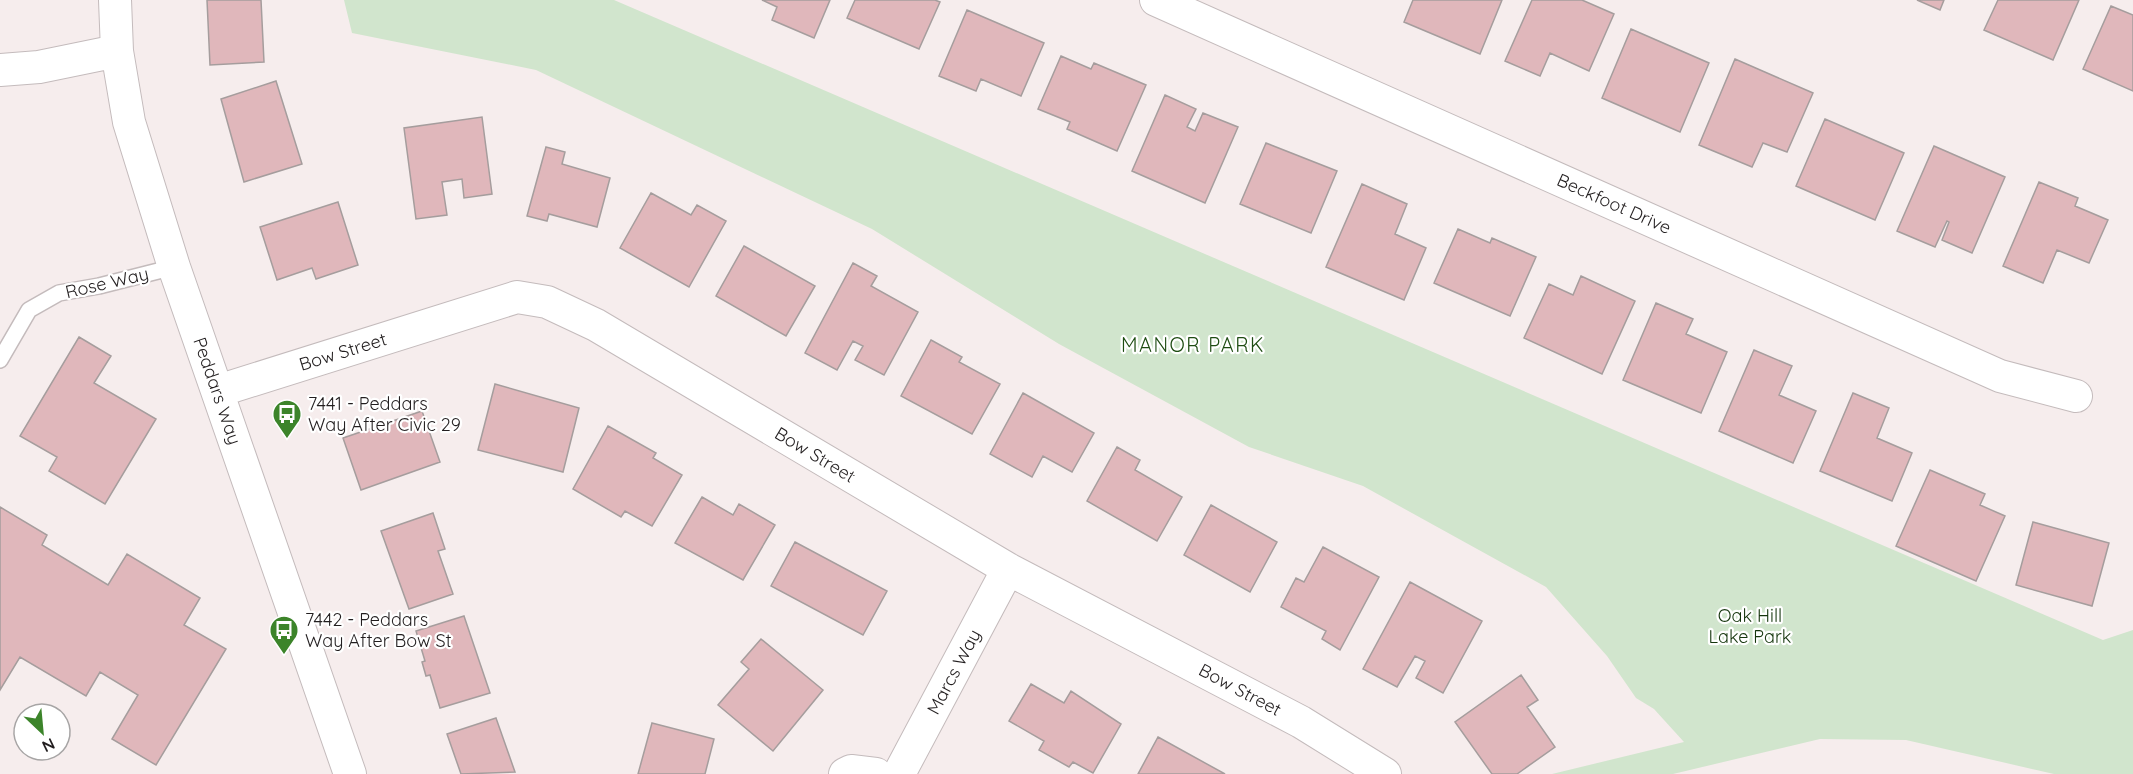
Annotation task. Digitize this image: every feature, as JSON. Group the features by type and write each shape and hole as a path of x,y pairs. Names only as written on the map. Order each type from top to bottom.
{"street":[{"name":"Peddars Way","path":"115,0 117,51 129,122 174,267 350,774"},
{"name":"Beckfoot Drive","path":"1156,0 2000,376 2076,396"},
{"path":"0,70 39,67 117,51"},
{"name":"Bow Street","path":"218,391 517,297 547,302 596,325 1008,569 1301,722 1385,774"},
{"name":"Marcs Way","path":"899,774 1008,569"},
{"path":"845,774 851,771 876,774"}],"lane":[{"name":"Rose Way","path":"0,360 29,310 58,293 99,286 174,267"}],"green space":[{"name":"Oak Hill Lake Park","path":"344,0 614,0 2103,640 2133,630 2133,774 2054,774 1906,740 1820,739 1673,774 1552,774 1684,742 1654,709 1636,698 1607,656 1546,587 1363,486 1249,447 1059,344 872,229 536,70 352,33"}],"building":[{"path":"207,0 261,0 264,62 210,65"},
{"path":"762,0 830,0 814,38 772,20 777,7"},
{"path":"855,0 935,0 940,2 919,49 847,18"},
{"path":"1413,0 1502,0 1480,54 1404,22"},
{"path":"1532,0 1582,0 1614,14 1589,71 1550,53 1540,76 1505,61"},
{"path":"1917,0 1944,0 1940,10"},
{"path":"1998,0 2079,0 2053,60 1984,30"},
{"path":"2111,6 2133,15 2133,91 2083,69"},
{"path":"967,10 1044,43 1021,96 981,79 976,91 939,76"},
{"path":"1631,29 1709,63 1680,132 1602,98"},
{"path":"1061,56 1091,69 1094,63 1146,85 1117,151 1067,129 1070,122 1038,109"},
{"path":"1735,59 1813,93 1787,152 1763,143 1752,167 1699,145"},
{"path":"276,81 302,164 244,182 221,99"},
{"path":"1165,95 1196,109 1187,127 1195,131 1203,113 1238,127 1205,203 1132,171"},
{"path":"482,117 492,194 464,198 462,179 442,182 447,215 416,219 404,128"},
{"path":"1825,119 1904,153 1875,220 1796,186"},
{"path":"1266,143 1337,171 1311,233 1240,204"},
{"path":"1934,146 2005,177 1972,253 1942,240 1949,222 1947,221 1935,247 1897,231"},
{"path":"546,147 565,152 562,164 610,178 597,227 549,214 547,221 527,216"},
{"path":"2039,182 2078,198 2075,206 2108,220 2089,263 2057,250 2043,283 2003,266"},
{"path":"1362,184 1407,204 1395,234 1426,248 1404,300 1326,267"},
{"path":"651,193 691,215 697,205 726,221 689,287 620,248"},
{"path":"338,202 358,265 316,279 312,268 277,280 260,227"},
{"path":"1458,229 1490,243 1492,238 1536,257 1510,316 1434,283"},
{"path":"744,246 815,286 786,336 716,296"},
{"path":"853,263 877,276 871,286 918,312 884,375 855,360 863,346 853,341 837,370 805,353"},
{"path":"1581,276 1635,301 1602,374 1524,338 1549,284 1573,295"},
{"path":"1656,303 1693,319 1686,334 1727,352 1701,413 1623,380"},
{"path":"79,337 111,356 94,383 156,419 105,504 49,471 57,457 20,436"},
{"path":"931,340 962,357 959,362 1000,384 972,434 901,396"},
{"path":"1754,350 1792,366 1779,395 1816,411 1793,463 1719,431"},
{"path":"495,384 579,408 563,472 478,450"},
{"path":"1023,393 1094,433 1072,472 1043,456 1032,477 990,454"},
{"path":"1853,393 1889,408 1877,438 1912,453 1892,501 1820,471"},
{"path":"422,411 440,462 361,490 343,438"},
{"path":"608,426 656,453 653,458 682,475 652,526 625,511 621,517 573,489"},
{"path":"1117,447 1140,460 1135,470 1182,497 1157,541 1087,501"},
{"path":"1930,470 1985,494 1980,505 2005,516 1976,581 1896,546"},
{"path":"702,497 733,515 739,504 775,525 743,580 675,543"},
{"path":"1211,505 1277,542 1250,592 1184,555"},
{"path":"0,507 47,535 42,545 108,585 127,554 200,598 184,625 226,649 156,765 112,739 138,695 100,672 86,696 20,657 0,690"},
{"path":"433,513 445,549 438,551 453,594 409,609 381,531"},
{"path":"2033,522 2109,543 2092,606 2016,585"},
{"path":"795,542 887,591 863,635 771,586"},
{"path":"1323,547 1379,577 1340,650 1322,639 1326,631 1281,607 1296,578 1304,582"},
{"path":"1410,582 1482,621 1443,693 1416,678 1425,661 1415,656 1397,687 1363,669"},
{"path":"464,616 490,693 440,708 430,675 426,676 422,662 425,661 416,631"},
{"path":"761,639 823,690 773,751 718,705 749,669 741,662"},
{"path":"1521,675 1538,700 1527,707 1555,747 1517,774 1492,774 1455,722"},
{"path":"1031,684 1064,703 1071,691 1121,724 1093,773 1073,762 1069,767 1039,750 1044,741 1009,721"},
{"path":"496,718 515,772 461,774 447,734"},
{"path":"652,723 714,739 705,774 638,774"},
{"path":"1158,737 1225,774 1138,774"}],"place":[{"name":"7441 - Peddars Way After Civic 29","path":"287,440"},
{"name":"7442 - Peddars Way After Bow St","path":"284,656"}],"district":[{"name":"MANOR PARK","path":"1193,345"}]}
